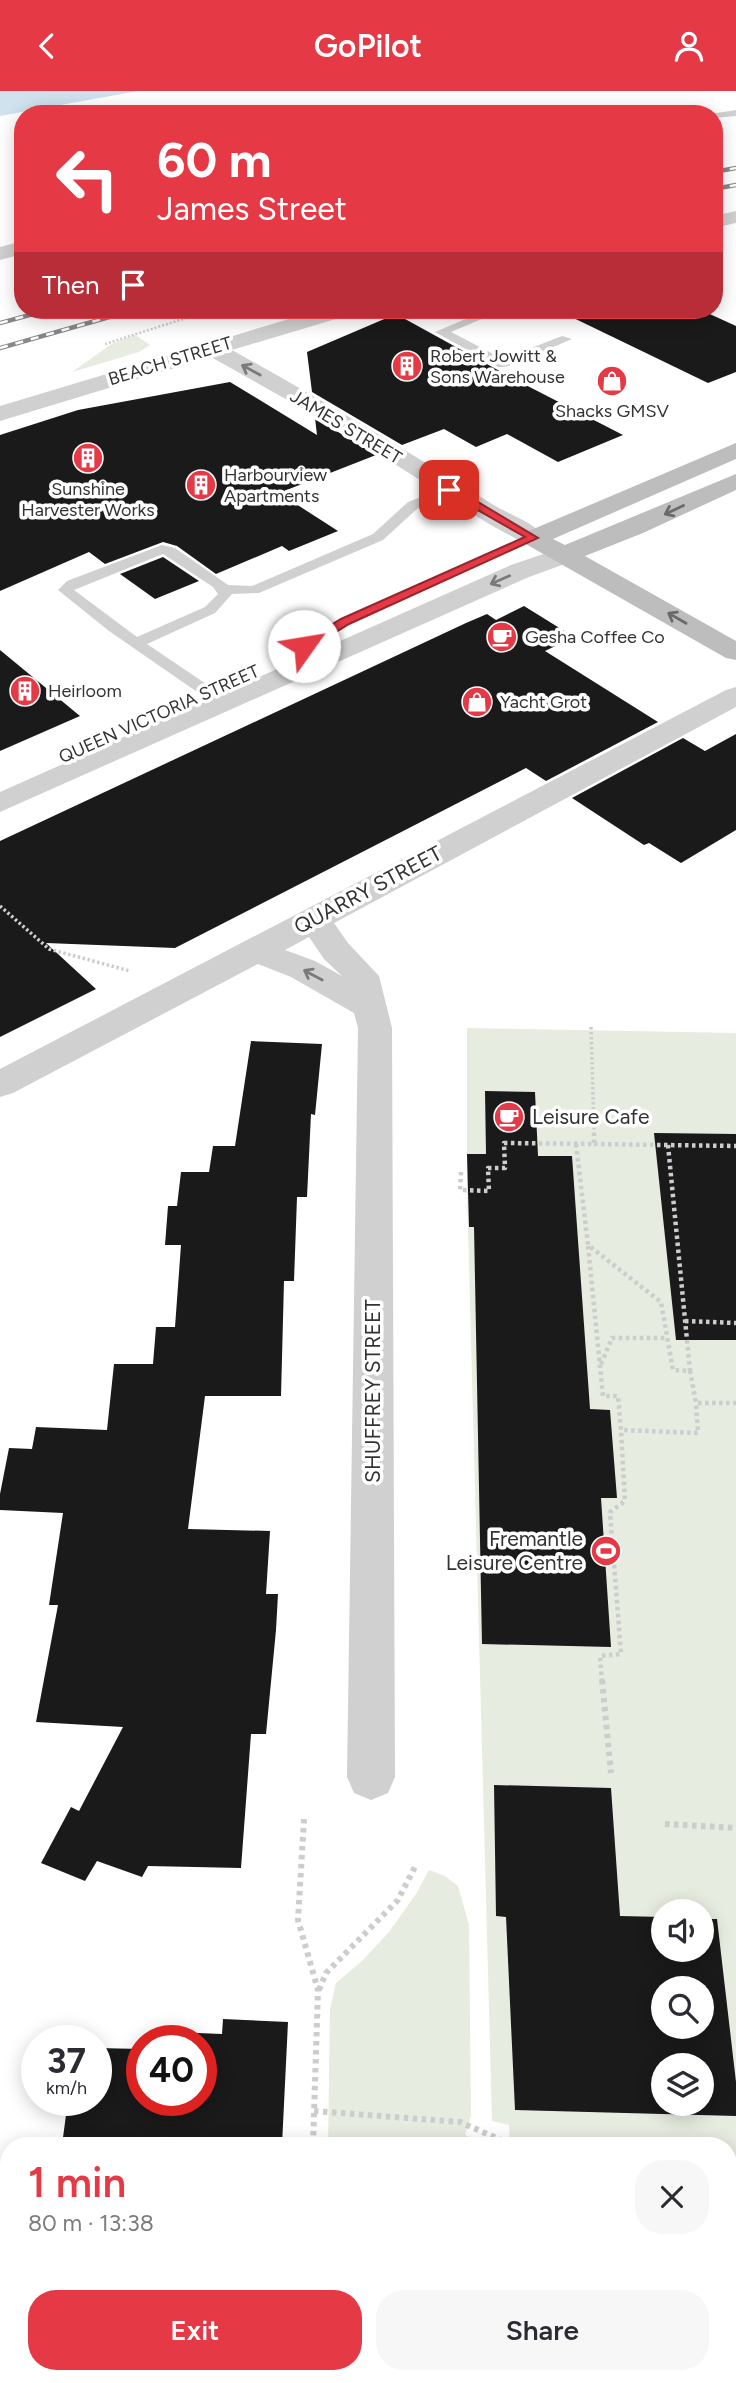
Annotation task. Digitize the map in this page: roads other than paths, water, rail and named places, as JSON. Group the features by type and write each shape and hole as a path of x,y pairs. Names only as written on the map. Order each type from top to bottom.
{"main road":[{"path":"544,533 736,450"},
{"name":"QUEEN VICTORIA STREET","path":"575,550 634,528 736,481"},
{"name":"JAMES STREET","path":"544,533 736,628"},
{"name":"JAMES STREET","path":"575,550 736,652"}],"street":[{"name":"BEACH STREET","path":"0,414 311,319"},
{"name":"JAMES STREET","path":"236,341 459,475 544,533"},
{"name":"JAMES STREET","path":"211,348 354,428 449,490 544,533"},
{"path":"503,551 544,533"},
{"name":"QUEEN VICTORIA STREET","path":"0,803 520,571 575,550"},
{"name":"QUEEN VICTORIA STREET","path":"0,785 285,659 345,622"},
{"name":"QUARRY STREET","path":"0,1084 173,996 254,950 736,696"},
{"name":"SHUFFREY STREET","path":"314,919 335,951 362,976 375,1028 371,1777"},
{"path":"254,950 303,969 369,1006"}],"lane":[{"path":"468,319 441,332 502,364 566,339"},
{"path":"136,643 378,537 413,505 449,490"},
{"path":"209,692 136,643 65,590 72,584 162,548 180,557 220,587 226,595 210,610"},
{"path":"220,587 233,591 254,590"}],"water":[{"path":"0,91 138,91 61,105 14,105 14,113 0,116"}],"railway":[{"path":"723,170 736,168"},
{"path":"723,187 736,185"},
{"path":"0,323 15,319"},
{"path":"0,348 102,319"}],"place":[{"name":"Robert Jowitt & Sons Warehouse","path":"407,366"},
{"name":"Shacks GMSV","path":"612,381"},
{"name":"Sunshine Harvester Works","path":"88,458"},
{"name":"Harbourview Apartments","path":"201,485"},
{"name":"Gesha Coffee Co","path":"502,637"},
{"name":"Heirloom","path":"25,691"},
{"name":"Yacht Grot","path":"477,702"},
{"name":"Leisure Cafe","path":"509,1117"},
{"name":"Fremantle Leisure Centre","path":"606,1551"}]}
